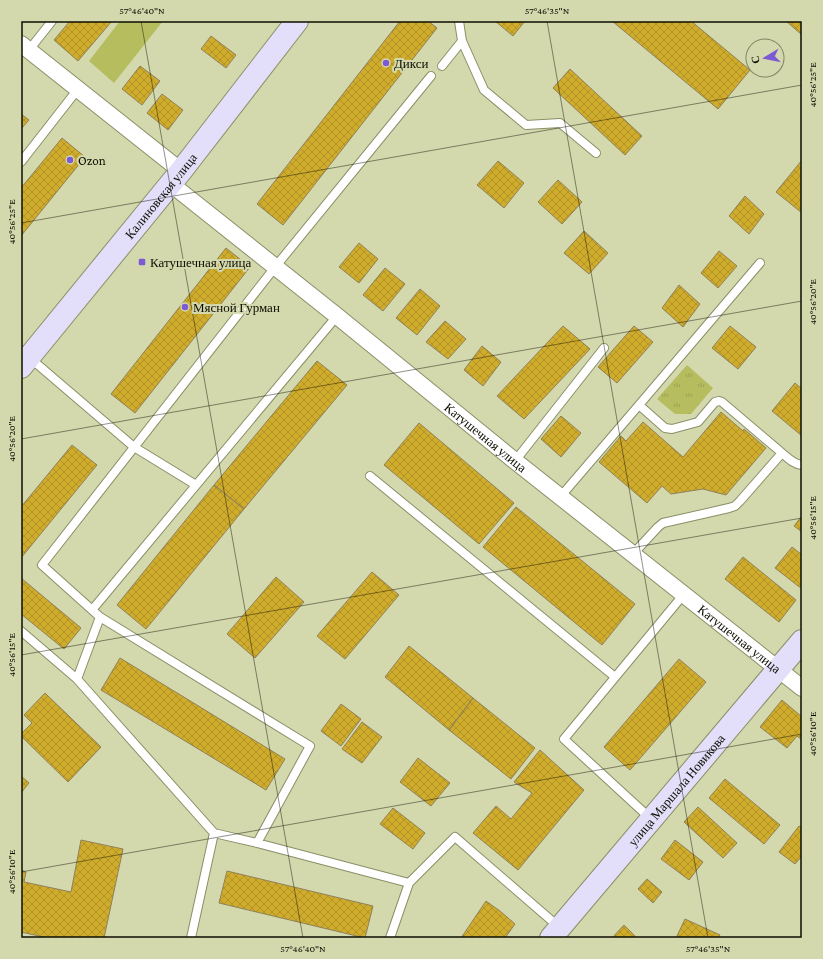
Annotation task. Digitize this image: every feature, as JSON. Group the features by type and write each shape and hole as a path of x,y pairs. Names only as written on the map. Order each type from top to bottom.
{"main road":[{"name":"Калиновская улица","path":"25,362 176,178 297,21"},
{"name":"улица Маршала Новикова","path":"555,933 802,641"}],"street":[{"name":"Катушечная улица","path":"25,47 78,89 276,266 515,461 802,688"}],"lane":[{"path":"25,47 52,21"},
{"path":"459,21 462,41 484,90 526,125 560,123 596,153"},
{"path":"442,66 462,41"},
{"path":"257,843 310,746 100,616 42,565 276,266 431,76"},
{"path":"21,162 78,89"},
{"path":"561,496 760,263"},
{"path":"92,610 337,316"},
{"path":"515,461 604,348"},
{"path":"25,362 134,447 196,485"},
{"path":"639,405 665,428 672,429 698,422 715,402 722,402 792,462 802,465"},
{"path":"634,554 663,523 735,506 782,453"},
{"path":"370,476 615,678"},
{"path":"652,819 564,738 684,594"},
{"path":"77,679 100,616"},
{"path":"21,631 77,679 214,833 409,883"},
{"path":"191,938 214,833"},
{"path":"390,938 409,883 455,837 555,933"}],"green space":[{"path":"120,21 163,21 114,83 89,61"},
{"path":"687,365 713,388 691,414 675,414 657,399"}],"building":[{"path":"70,21 112,21 78,61 54,40"},
{"path":"400,21 428,21 437,28 283,225 257,204"},
{"path":"495,21 525,21 513,36"},
{"path":"612,21 691,21 745,66 745,76 718,109"},
{"path":"786,21 802,21 802,35"},
{"path":"211,36 236,55 226,68 201,49"},
{"path":"140,66 160,81 142,105 122,89"},
{"path":"570,69 642,136 625,155 553,88"},
{"path":"162,94 183,110 168,130 147,113"},
{"path":"21,114 29,120 21,129"},
{"path":"62,138 85,157 21,236 21,188"},
{"path":"802,160 802,213 776,192"},
{"path":"498,161 524,183 504,208 477,185"},
{"path":"558,180 582,202 562,224 538,202"},
{"path":"745,196 764,214 749,234 729,216"},
{"path":"584,231 608,253 589,274 564,253"},
{"path":"359,243 378,259 359,283 339,267"},
{"path":"226,248 250,267 135,413 111,394"},
{"path":"719,251 737,266 718,288 701,273"},
{"path":"385,268 405,284 383,311 363,295"},
{"path":"679,285 700,304 683,327 662,308"},
{"path":"420,289 440,306 417,335 396,318"},
{"path":"445,321 466,339 448,359 426,342"},
{"path":"563,326 590,349 524,419 497,396"},
{"path":"634,326 653,342 617,383 598,367"},
{"path":"730,326 756,347 738,369 712,348"},
{"path":"482,346 501,362 483,386 464,370"},
{"path":"317,361 347,385 244,509 214,485"},
{"path":"795,383 802,389 802,436 772,411"},
{"path":"721,412 766,448 726,495 703,489 671,494 662,486 647,503 599,462 621,436 626,441 643,422 683,457"},
{"path":"561,416 581,433 561,457 541,439"},
{"path":"419,423 514,503 479,544 384,465"},
{"path":"72,445 97,465 21,558 21,507"},
{"path":"214,485 244,509 146,629 117,605"},
{"path":"516,507 635,604 602,645 483,547"},
{"path":"802,516 802,532 794,526"},
{"path":"792,547 802,555 802,589 775,568"},
{"path":"743,557 796,600 779,622 725,579"},
{"path":"372,572 399,595 345,659 317,636"},
{"path":"276,577 304,602 255,658 227,634"},
{"path":"21,578 81,628 64,649 21,614"},
{"path":"409,646 473,698 449,730 385,677"},
{"path":"120,658 285,759 266,790 101,690"},
{"path":"679,659 706,682 630,770 604,747"},
{"path":"45,693 101,747 68,782 21,736 21,734 32,723 24,715"},
{"path":"473,698 535,748 511,779 449,730"},
{"path":"782,700 802,717 802,740 797,736 787,748 760,727"},
{"path":"341,704 361,719 341,746 321,731"},
{"path":"362,722 382,737 362,763 342,749"},
{"path":"540,750 584,790 518,870 473,833 496,806 511,819 532,793 514,782"},
{"path":"418,758 450,783 431,806 400,782"},
{"path":"21,776 29,783 21,793"},
{"path":"725,779 780,825 764,844 709,798"},
{"path":"698,807 737,843 723,858 684,822"},
{"path":"393,808 425,833 413,849 380,824"},
{"path":"799,826 802,828 802,856 795,864 779,852"},
{"path":"81,840 123,849 104,938 48,938 21,932 21,870 26,872 24,882 71,892"},
{"path":"675,840 703,862 689,880 661,859"},
{"path":"227,871 373,906 365,938 219,903"},
{"path":"647,879 662,892 653,903 638,889"},
{"path":"486,901 515,924 505,938 461,938"},
{"path":"685,919 720,935 718,938 676,938"},
{"path":"624,925 637,938 612,938"}],"place":[{"name":"Дикси","path":"386,63"},
{"name":"Ozon","path":"70,160"},
{"name":"Катушечная улица","path":"142,262"},
{"name":"Мясной Гурман","path":"185,307"}]}
